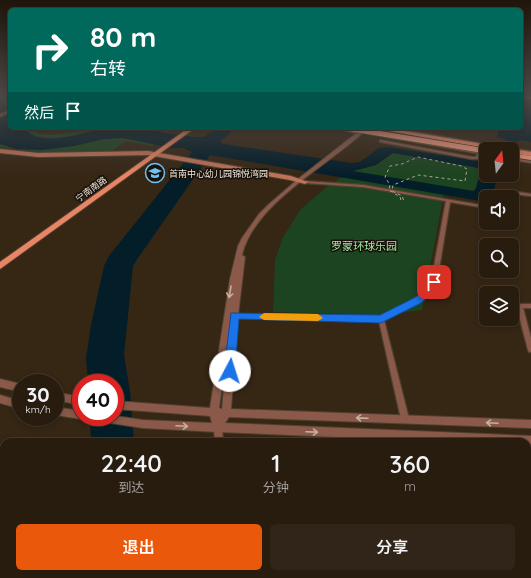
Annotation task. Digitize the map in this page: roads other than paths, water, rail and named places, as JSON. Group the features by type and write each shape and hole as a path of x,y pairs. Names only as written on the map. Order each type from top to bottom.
{"highway":[{"path":"358,130 479,151"}],"main road":[{"path":"365,130 479,151"},
{"path":"387,130 479,145"},
{"name":"宁南南路","path":"161,147 178,132 184,131"},
{"name":"宁南南路","path":"0,266 184,131"},
{"path":"0,151 44,155 150,155 301,181"},
{"path":"0,154 46,158 150,155"},
{"name":"宁南南路","path":"0,258 150,155"},
{"path":"519,155 531,157"}],"street":[{"path":"218,428 226,413 234,316 240,269 246,244 264,216 301,181 316,174 365,130"},
{"path":"219,438 214,412 226,315 241,246 248,232 261,215 365,130 479,153 476,158 472,158 381,141"},
{"path":"396,130 479,145"},
{"path":"301,181 363,186 479,206"},
{"path":"519,194 531,196"},
{"path":"234,316 381,319 418,300 432,289 448,201"},
{"path":"531,306 521,306 520,308 531,350"},
{"path":"381,319 404,419"},
{"path":"0,383 12,386"},
{"path":"0,399 12,402"},
{"path":"124,406 226,413 531,424"},
{"path":"124,421 143,424 218,428 459,438"}],"water":[{"path":"0,122 8,122 8,130 26,130 31,134 40,137 51,138 97,130 148,130 203,137 215,130 232,130 220,142 223,144 352,163 360,162 379,148 388,147 479,161 479,168 393,153 376,165 353,171 474,191 479,177 479,182 496,182 494,190 479,190 479,201 210,155 133,266 124,355 130,391 134,438 91,438 90,426 124,426 124,374 87,374 86,358 91,325 104,266 109,256 192,152 183,148 173,148 122,138 105,139 74,146 42,150 16,149 0,144"},
{"path":"523,122 531,122 531,142 519,140 517,142 505,142 507,140 497,137 499,130 523,130"}],"railway":[{"path":"401,200 400,197 389,190 390,185 385,177 390,166 402,164 418,157 461,166 467,169 465,181 418,175 393,185 392,191 402,196 404,201"}],"place":[{"name":"首南中心幼儿园锦悦湾园","path":"155,173"}],"park label":[{"name":"罗蒙环球乐园","path":"364,246"}]}
